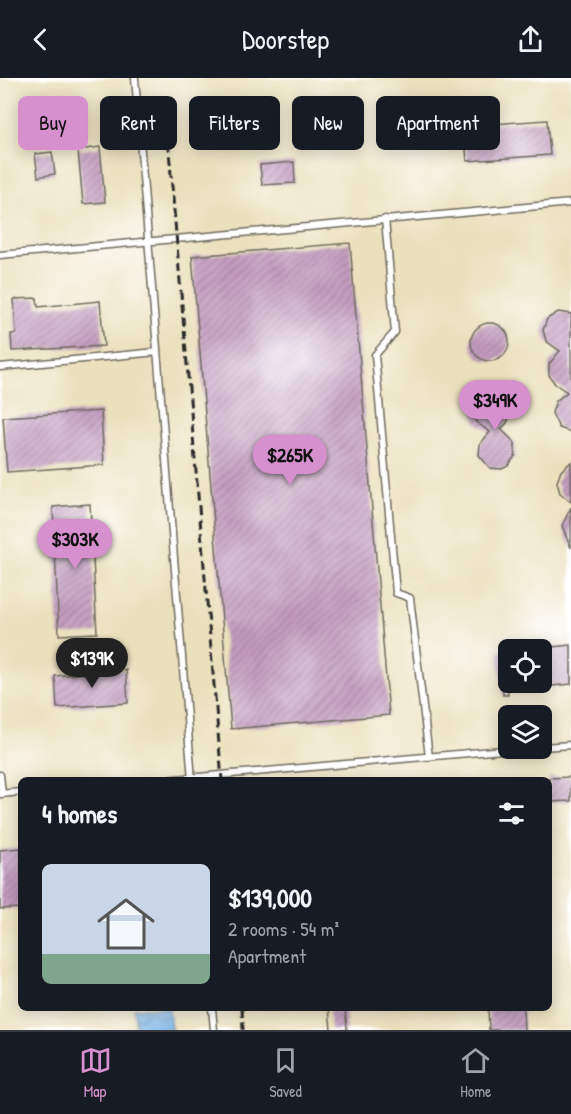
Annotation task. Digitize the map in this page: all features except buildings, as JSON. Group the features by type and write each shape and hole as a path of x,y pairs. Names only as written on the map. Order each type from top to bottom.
{"lane":[{"path":"135,78 192,777"},
{"path":"0,255 147,239 571,202"},
{"path":"385,219 394,332 375,355 396,593 410,598 429,757"},
{"path":"0,367 157,352"},
{"path":"552,746 571,745"},
{"path":"214,777 498,751"},
{"path":"0,775 1,794 18,792"},
{"path":"212,1011 214,1030"}],"water":[{"path":"134,1011 169,1011 171,1030 136,1030"}],"railway":[{"path":"169,150 222,777"},
{"path":"242,1011 243,1030"}]}
